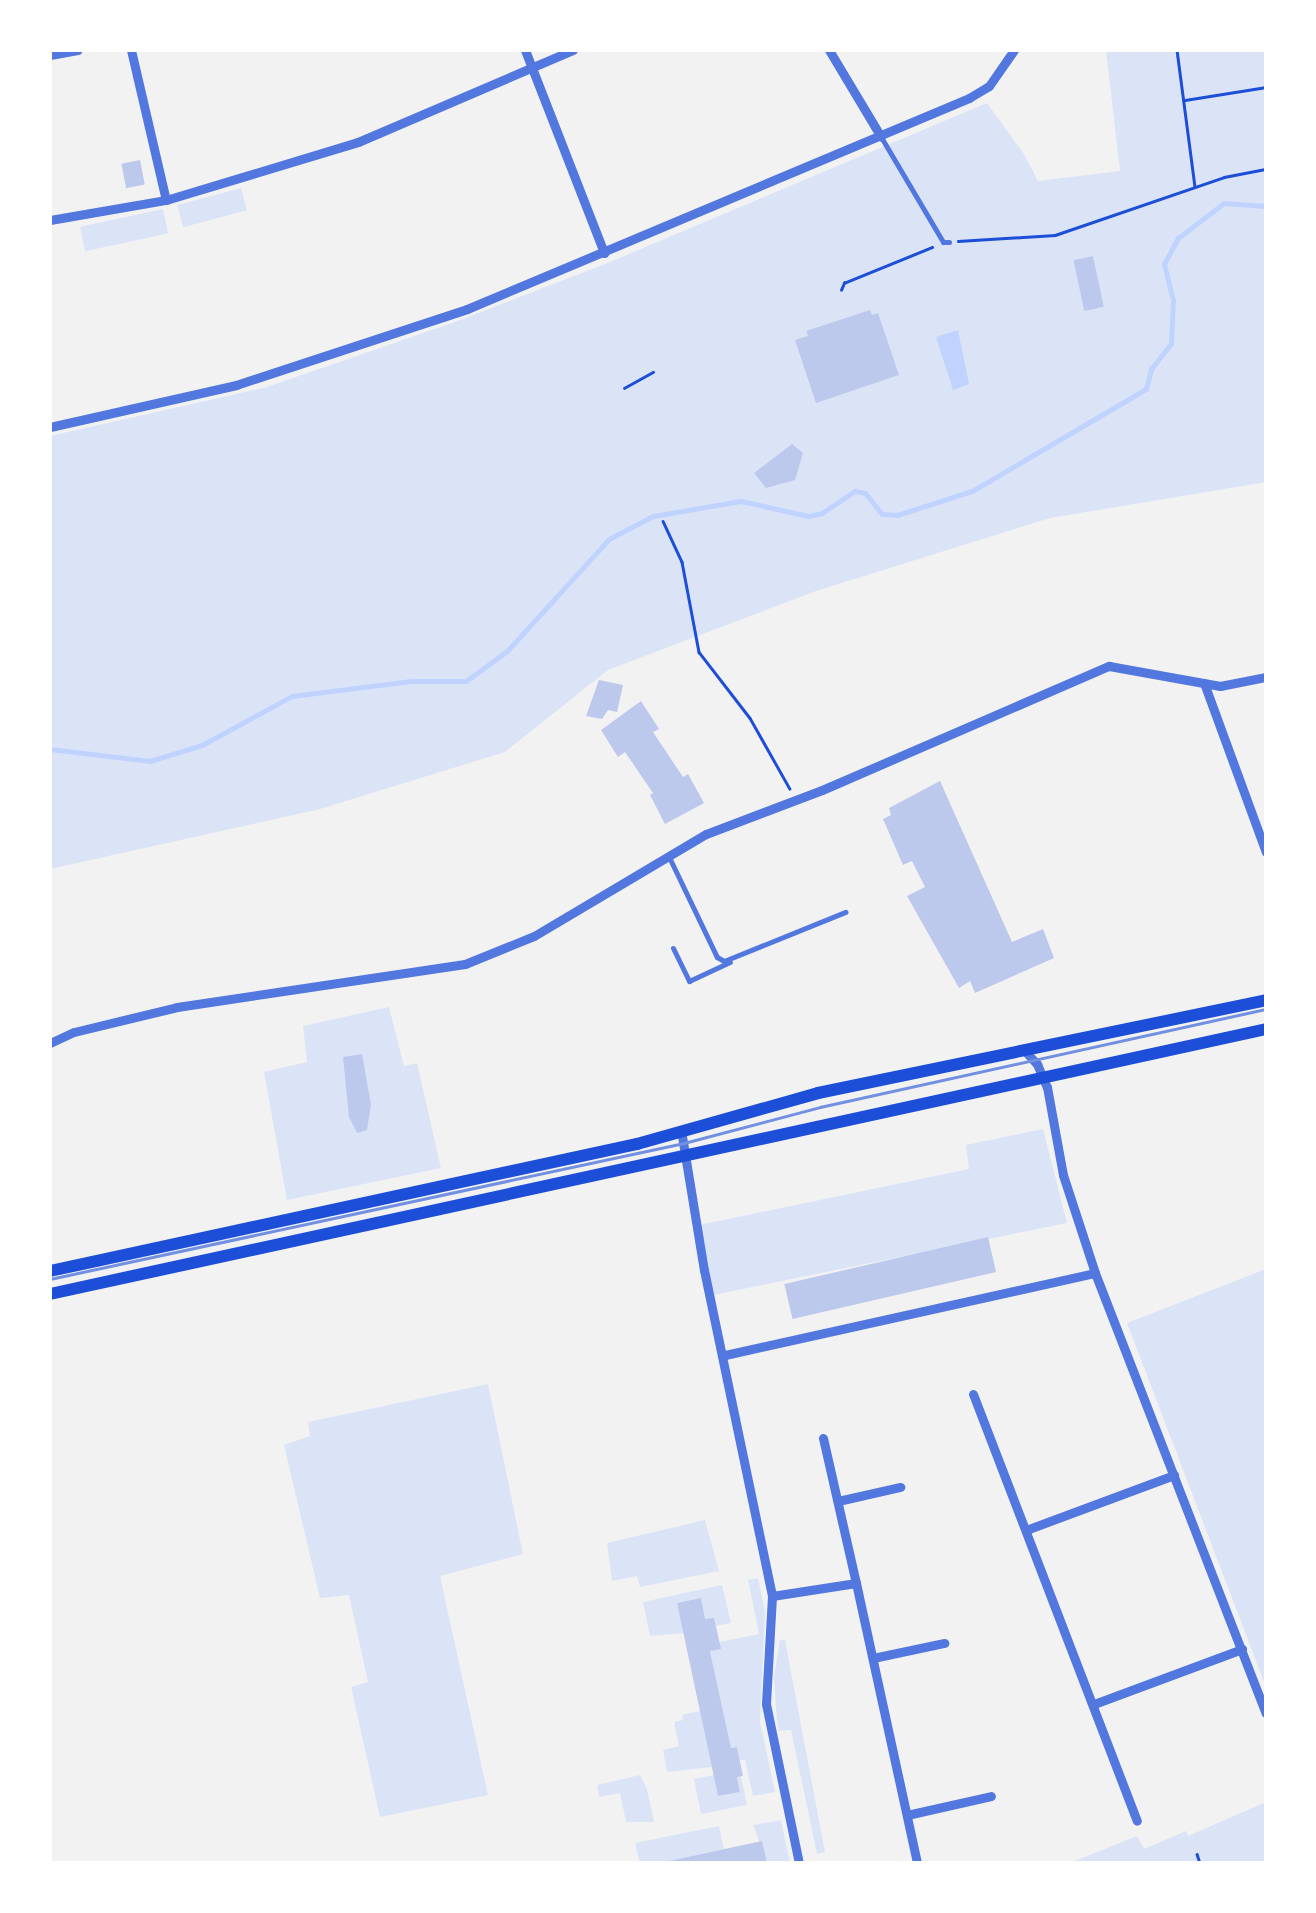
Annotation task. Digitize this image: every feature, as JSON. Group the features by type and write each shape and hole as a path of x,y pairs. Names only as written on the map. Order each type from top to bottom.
{"main road":[{"path":"50,1271 637,1144 774,1103 1266,1000"},
{"path":"50,1294 1266,1029"}],"street":[{"path":"50,54 78,50"},
{"path":"131,50 166,200"},
{"path":"525,50 604,252"},
{"path":"50,220 166,200 358,142 573,50"},
{"path":"829,50 881,137"},
{"path":"50,427 125,413 305,365 467,308 881,137 989,86 1014,50"},
{"path":"50,1042 74,1032 177,1008 465,964 534,936 668,855 761,810 796,799 1109,666 1227,686 1266,677"},
{"path":"1204,683 1266,852"},
{"path":"1023,1049 1043,1077 1063,1175 1095,1273 1266,1712"},
{"path":"682,1130 704,1270 725,1355 772,1596 766,1704 799,1863"},
{"path":"725,1355 1095,1273"},
{"path":"973,1394 1137,1820"},
{"path":"823,1438 917,1863"},
{"path":"1026,1530 1174,1476"},
{"path":"838,1501 900,1486"},
{"path":"772,1596 856,1583"},
{"path":"873,1658 944,1642"},
{"path":"1094,1704 1242,1649"},
{"path":"906,1816 991,1796"}],"lane":[{"path":"881,137 946,242"},
{"path":"668,855 717,957 732,961"},
{"path":"673,948 690,981 846,912"}],"path":[{"path":"1177,50 1194,186"},
{"path":"1183,100 1266,87"},
{"path":"841,290 844,283 946,242 1055,235 1194,186 1266,170"},
{"path":"624,388 653,372"},
{"path":"662,520 682,562 699,652 750,718 796,799"},
{"path":"1196,1854 1200,1863"}],"shaded area":[{"path":"1106,50 1266,50 1266,482 1050,518 816,591 608,670 505,752 320,809 50,869 50,436 267,387 452,323 605,264 987,103 1024,154 1038,181 1120,171"},
{"path":"241,188 247,210 183,227 177,205"},
{"path":"163,209 168,233 85,251 80,227"},
{"path":"389,1007 404,1066 417,1063 441,1168 287,1200 264,1072 307,1062 303,1026"},
{"path":"1043,1129 1067,1223 713,1295 699,1225 969,1169 966,1145"},
{"path":"1266,1269 1266,1687 1127,1323"},
{"path":"488,1384 523,1554 440,1576 488,1795 380,1817 351,1687 368,1682 349,1595 320,1598 284,1445 310,1436 308,1422"},
{"path":"705,1520 719,1571 640,1587 637,1576 612,1581 607,1543"},
{"path":"758,1578 765,1611 760,1722 775,1792 753,1796 745,1760 740,1760 737,1747 731,1748 710,1651 719,1642 759,1634 748,1580"},
{"path":"722,1585 731,1623 716,1626 714,1618 684,1633 650,1636 643,1602"},
{"path":"780,1640 785,1640 825,1852 817,1854 791,1730 779,1731 777,1721 774,1677"},
{"path":"700,1711 712,1767 667,1772 663,1750 679,1746 674,1722 683,1720 682,1715"},
{"path":"640,1775 654,1822 626,1822 620,1793 599,1797 597,1785"},
{"path":"714,1775 719,1796 740,1792 737,1777 741,1776 747,1805 701,1814 694,1779"},
{"path":"1266,1802 1266,1863 1070,1863 1137,1836 1144,1849 1186,1831 1188,1836"},
{"path":"781,1820 790,1863 767,1863 753,1825"},
{"path":"719,1826 724,1849 662,1863 640,1863 635,1843"}],"water":[{"path":"958,330 969,384 953,390 936,337"}],"building":[{"path":"140,160 145,185 126,188 121,164"},
{"path":"1093,256 1104,307 1084,311 1073,260"},
{"path":"870,310 872,315 878,313 899,375 816,403 795,340 808,336 806,331"},
{"path":"792,444 803,453 795,480 766,488 754,473"},
{"path":"599,680 623,685 617,712 608,710 602,719 586,716"},
{"path":"641,701 659,729 653,732 683,777 688,774 704,803 665,824 650,795 653,793 625,752 618,757 601,730"},
{"path":"940,781 1012,942 1043,929 1054,958 975,993 970,981 959,988 907,896 925,887 912,861 903,865 883,819 891,815 889,808"},
{"path":"362,1054 371,1105 367,1130 357,1133 349,1117 343,1057"},
{"path":"988,1237 996,1272 792,1319 784,1284"},
{"path":"701,1598 705,1619 714,1618 721,1649 710,1651 731,1748 737,1747 743,1776 737,1777 740,1792 718,1796 677,1603"},
{"path":"762,1841 767,1863 669,1863 669,1861"}],"waterway":[{"path":"50,749 150,761 202,745 292,696 411,681 466,681 507,651 609,539 653,516 741,501 808,516 822,513 855,491 865,493 882,514 897,515 972,491 1146,389 1151,369 1171,343 1173,300 1164,264 1178,238 1224,203 1266,206"}],"tram line":[{"path":"50,1279 684,1143 820,1107 1266,1009"}]}
